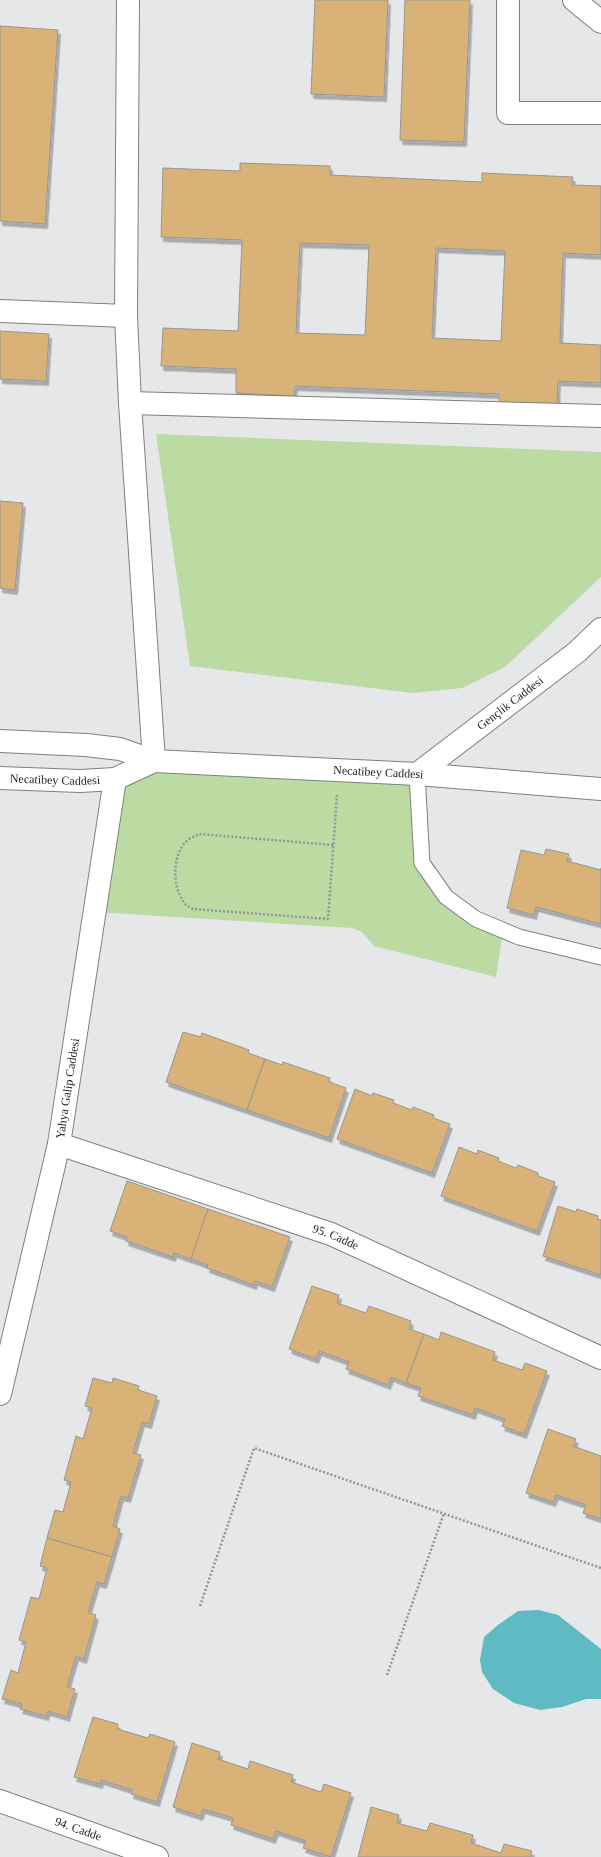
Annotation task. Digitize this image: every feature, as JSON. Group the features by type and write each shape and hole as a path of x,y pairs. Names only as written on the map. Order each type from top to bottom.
{"street":[{"path":"128,0 126,316 130,403 154,761"},
{"path":"508,0 508,114 601,113"},
{"path":"574,0 601,22"},
{"path":"0,311 126,316"},
{"path":"130,403 601,416"},
{"name":"Gençlik Caddesi","path":"417,774 578,652 601,629"},
{"name":"Necatibey Caddesi","path":"0,741 86,745 120,749 154,761 417,774 601,789"},
{"name":"Necatibey Caddesi","path":"0,778 80,780 115,779 154,761"},
{"name":"Yahya Galip Caddesi","path":"0,1394 59,1144 115,779"},
{"name":"95. Cadde","path":"59,1144 331,1234 601,1358"},
{"name":"94. Cadde","path":"0,1801 157,1857"}],"lane":[{"path":"417,774 422,863 446,897 476,919 519,937 601,957"}],"path":[{"path":"333,845 199,834 188,839 178,857 176,880 178,892 184,903 193,909 328,919 339,770"},
{"path":"200,1606 254,1448 601,1568"},
{"path":"387,1675 444,1513"}],"green space":[{"path":"156,434 601,452 601,577 505,667 462,688 413,693 190,666"},
{"path":"154,761 417,774 422,863 446,897 503,930 496,977 374,946 362,932 352,928 94,912 115,779"}],"water":[{"path":"539,1610 558,1615 601,1649 601,1699 586,1699 562,1707 540,1710 514,1703 493,1689 482,1672 480,1660 484,1637 518,1611"}],"building":[{"path":"315,0 388,0 384,97 311,94"},
{"path":"405,0 470,0 464,142 400,140"},
{"path":"0,26 58,30 45,224 0,221"},
{"path":"240,163 330,166 330,175 482,182 482,173 573,177 572,185 601,186 601,255 563,253 560,343 601,345 601,383 558,381 557,406 499,404 499,394 295,386 294,396 236,393 236,369 161,366 163,328 238,331 242,240 161,237 163,168 240,171","holes":["300,243 369,245 365,335 296,333","436,248 505,251 501,341 432,338"]},
{"path":"0,331 49,334 46,381 0,379"},
{"path":"0,501 23,503 15,590 0,588"},
{"path":"546,849 569,854 567,861 601,870 601,924 536,907 534,915 507,908 521,850 544,855"},
{"path":"183,1032 201,1037 202,1033 249,1050 248,1053 265,1059 247,1110 166,1082"},
{"path":"265,1059 282,1065 283,1062 330,1078 329,1082 346,1088 329,1138 247,1110"},
{"path":"355,1089 372,1096 373,1093 394,1100 393,1103 412,1110 413,1107 434,1115 433,1118 450,1124 432,1173 337,1139"},
{"path":"459,1147 477,1154 478,1150 499,1158 498,1161 516,1168 518,1165 538,1173 538,1176 555,1182 537,1231 441,1196"},
{"path":"127,1181 208,1209 191,1259 174,1253 173,1257 126,1241 127,1237 110,1231"},
{"path":"558,1206 576,1212 577,1209 598,1216 597,1219 601,1220 601,1275 543,1256"},
{"path":"208,1209 290,1237 272,1287 255,1281 254,1285 207,1268 208,1265 191,1259"},
{"path":"312,1286 339,1295 337,1303 366,1313 369,1306 411,1321 409,1329 424,1334 406,1383 391,1377 388,1385 346,1369 349,1362 319,1351 316,1359 289,1349"},
{"path":"441,1332 495,1352 493,1360 522,1370 525,1363 547,1371 524,1434 502,1426 505,1419 475,1408 473,1415 418,1396 421,1388 406,1383 424,1334 439,1340"},
{"path":"93,1378 112,1383 113,1378 139,1386 138,1390 157,1396 149,1424 142,1422 133,1453 141,1455 128,1498 121,1496 113,1526 120,1529 112,1557 47,1538 55,1510 63,1512 71,1482 64,1480 76,1436 83,1439 92,1408 85,1406"},
{"path":"548,1429 576,1439 573,1446 601,1456 601,1519 583,1513 586,1505 556,1495 553,1502 526,1493"},
{"path":"47,1538 112,1557 104,1584 97,1582 88,1613 96,1615 84,1659 76,1656 67,1687 75,1689 67,1717 48,1711 46,1716 20,1709 22,1704 2,1699 11,1670 18,1673 26,1642 19,1640 31,1597 39,1599 47,1568 40,1566"},
{"path":"93,1717 118,1724 117,1729 148,1738 150,1734 175,1742 157,1802 131,1794 132,1790 101,1780 100,1784 74,1777"},
{"path":"192,1743 220,1752 218,1759 248,1769 250,1761 293,1775 291,1782 321,1792 324,1784 351,1793 331,1857 303,1848 306,1841 276,1831 273,1839 231,1825 233,1818 203,1809 200,1816 173,1807"},
{"path":"371,1807 399,1815 397,1823 427,1831 430,1823 473,1835 471,1843 501,1853 504,1844 532,1851 530,1857 358,1857"}]}
